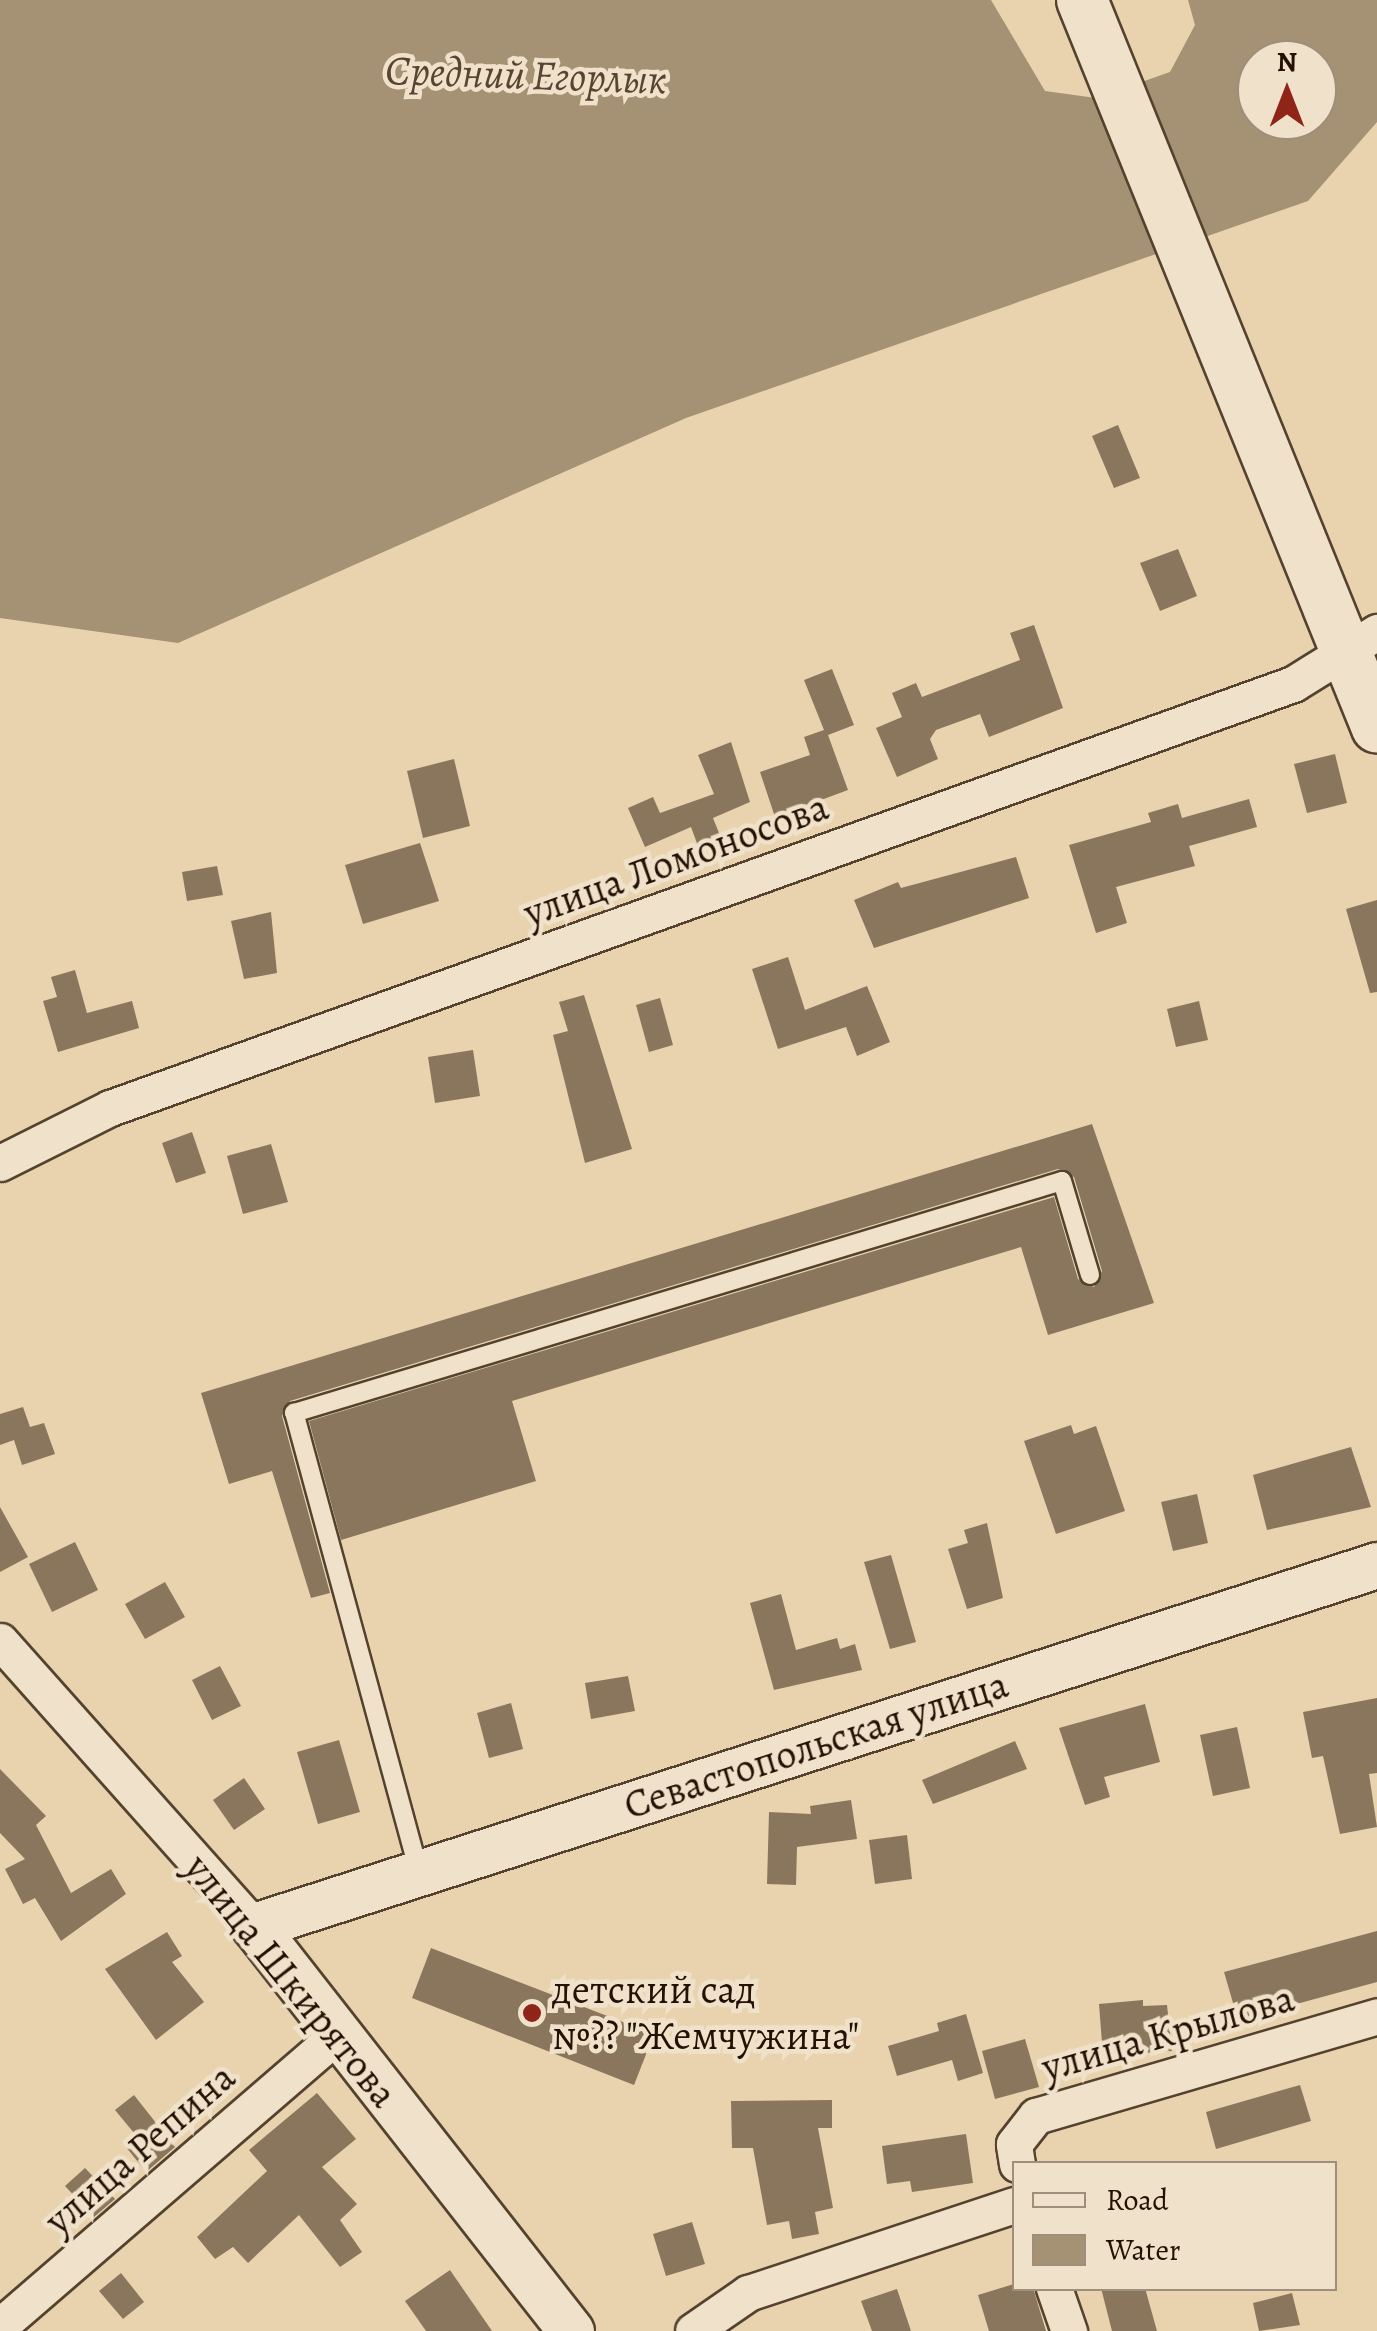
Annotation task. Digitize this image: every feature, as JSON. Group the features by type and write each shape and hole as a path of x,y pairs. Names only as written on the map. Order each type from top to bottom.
{"main road":[{"path":"1090,20 1199,292 1361,642 1377,728"}],"street":[{"name":"улица Ломоносова","path":"0,1163 110,1108 1293,684 1361,642"},
{"name":"Севастопольская улица","path":"254,1926 1377,1565"},
{"name":"улица Шкирятова","path":"0,1642 254,1926 335,2036 571,2331"},
{"name":"улица Крылова","path":"1017,2161 1014,2144 1036,2116 1377,2016"},
{"name":"улица Репина","path":"0,2326 335,2036"},
{"path":"693,2331 748,2294 1012,2206"},
{"path":"1055,2291 1069,2331"}],"lane":[{"path":"419,1873 294,1413 1062,1181 1090,1275"}],"water":[{"name":"Средний Егорлык","path":"0,0 991,0 1045,91 1096,98 1170,72 1195,25 1188,0 1377,0 1377,122 1308,201 686,418 178,643 0,618"}],"building":[{"path":"1118,425 1140,478 1114,488 1092,436"},
{"path":"1178,549 1197,596 1160,611 1140,563"},
{"path":"1034,625 1063,708 989,737 980,714 936,730 930,739 938,759 897,777 876,728 902,717 892,693 916,683 922,697 1020,660 1010,633"},
{"path":"832,669 854,725 828,735 848,790 775,817 760,772 810,755 804,737 824,730 804,680"},
{"path":"731,742 750,802 713,818 721,838 698,846 691,827 645,847 628,808 653,797 660,813 714,794 698,755"},
{"path":"1335,754 1347,803 1307,813 1294,764"},
{"path":"454,759 470,826 423,838 407,771"},
{"path":"1249,799 1257,827 1189,846 1195,866 1116,887 1127,923 1096,933 1069,845 1151,822 1148,813 1178,804 1182,818"},
{"path":"420,843 439,901 363,924 345,865"},
{"path":"1016,857 1029,898 874,948 854,900 898,882 901,888"},
{"path":"217,866 223,895 187,901 182,872"},
{"path":"1377,900 1377,992 1370,993 1346,909"},
{"path":"271,912 277,973 244,979 231,921"},
{"path":"788,957 805,1010 867,986 890,1042 857,1056 846,1027 778,1049 752,969"},
{"path":"75,970 87,1013 132,1001 139,1028 58,1052 43,1001 57,997 51,977"},
{"path":"584,995 632,1149 585,1163 553,1035 568,1031 559,1002"},
{"path":"660,998 673,1045 649,1052 636,1005"},
{"path":"1199,1001 1208,1040 1176,1047 1167,1009"},
{"path":"473,1050 480,1096 435,1103 428,1057"},
{"path":"1092,1124 1154,1303 1048,1335 1021,1247 512,1401 536,1481 341,1540 309,1421 1054,1197 1078,1279 1094,1287 1102,1271 1074,1177 1058,1169 290,1401 282,1416 330,1593 311,1598 272,1471 229,1484 201,1393"},
{"path":"192,1132 206,1173 176,1183 162,1143"},
{"path":"271,1144 288,1202 243,1214 227,1156"},
{"path":"23,1407 30,1427 44,1423 55,1454 22,1465 14,1440 0,1445 0,1414"},
{"path":"1071,1425 1074,1434 1096,1426 1125,1511 1056,1534 1024,1441"},
{"path":"1351,1447 1371,1507 1267,1530 1253,1475"},
{"path":"1197,1494 1208,1543 1173,1551 1161,1502"},
{"path":"0,1507 28,1557 0,1572"},
{"path":"987,1523 1003,1598 967,1609 948,1549 968,1543 964,1530"},
{"path":"75,1542 98,1590 52,1612 29,1564"},
{"path":"891,1555 916,1642 890,1649 864,1562"},
{"path":"165,1582 185,1617 145,1639 125,1604"},
{"path":"781,1594 796,1650 837,1638 840,1649 855,1644 862,1670 774,1690 750,1603"},
{"path":"220,1666 241,1706 212,1720 192,1680"},
{"path":"628,1676 635,1711 591,1719 585,1683"},
{"path":"1377,1698 1377,1773 1369,1774 1377,1827 1340,1834 1323,1756 1312,1758 1303,1712"},
{"path":"511,1703 523,1749 489,1758 477,1713"},
{"path":"1145,1704 1160,1762 1104,1777 1110,1797 1085,1805 1059,1728"},
{"path":"1237,1727 1250,1788 1213,1796 1200,1735"},
{"path":"339,1740 360,1812 318,1824 297,1752"},
{"path":"1015,1741 1027,1769 933,1804 922,1780"},
{"path":"0,1769 46,1816 36,1825 71,1893 111,1869 126,1894 61,1941 35,1898 23,1904 5,1869 25,1859 0,1833"},
{"path":"244,1778 265,1809 234,1830 213,1800"},
{"path":"851,1800 857,1839 797,1847 796,1885 767,1884 769,1812 811,1814 810,1806"},
{"path":"907,1835 912,1879 875,1884 869,1840"},
{"path":"1377,1931 1377,1982 1238,2020 1224,1972"},
{"path":"167,1932 182,1956 172,1962 204,2002 156,2040 105,1969"},
{"path":"431,1948 654,2034 634,2085 412,1998"},
{"path":"1143,2000 1143,2006 1167,2005 1172,2051 1103,2056 1099,2004"},
{"path":"966,2014 983,2073 958,2081 952,2060 897,2076 888,2046 939,2031 937,2023"},
{"path":"1025,2039 1039,2087 995,2099 982,2051"},
{"path":"1300,2085 1311,2121 1216,2149 1206,2112"},
{"path":"317,2093 356,2139 322,2167 357,2204 340,2220 362,2252 340,2267 299,2215 248,2263 233,2247 215,2259 197,2237 267,2171 249,2150"},
{"path":"134,2095 175,2147 146,2172 122,2142 134,2133 115,2110"},
{"path":"832,2100 832,2128 818,2128 833,2208 815,2212 819,2234 792,2239 789,2221 767,2225 753,2148 732,2148 731,2101"},
{"path":"966,2134 973,2183 912,2192 910,2181 887,2184 882,2146"},
{"path":"85,2168 115,2199 94,2217 65,2186"},
{"path":"692,2222 705,2264 666,2276 653,2234"},
{"path":"450,2270 492,2331 426,2331 405,2301"},
{"path":"121,2273 144,2302 123,2319 99,2291"},
{"path":"1012,2285 1012,2291 1034,2291 1046,2331 989,2331 978,2295"},
{"path":"897,2289 911,2331 872,2331 861,2301"},
{"path":"1102,2291 1146,2291 1157,2331 1112,2331"},
{"path":"1292,2293 1300,2325 1259,2331 1253,2303"}],"place":[{"name":"детский сад №?? \"Жемчужина\"","path":"532,2013"}]}
